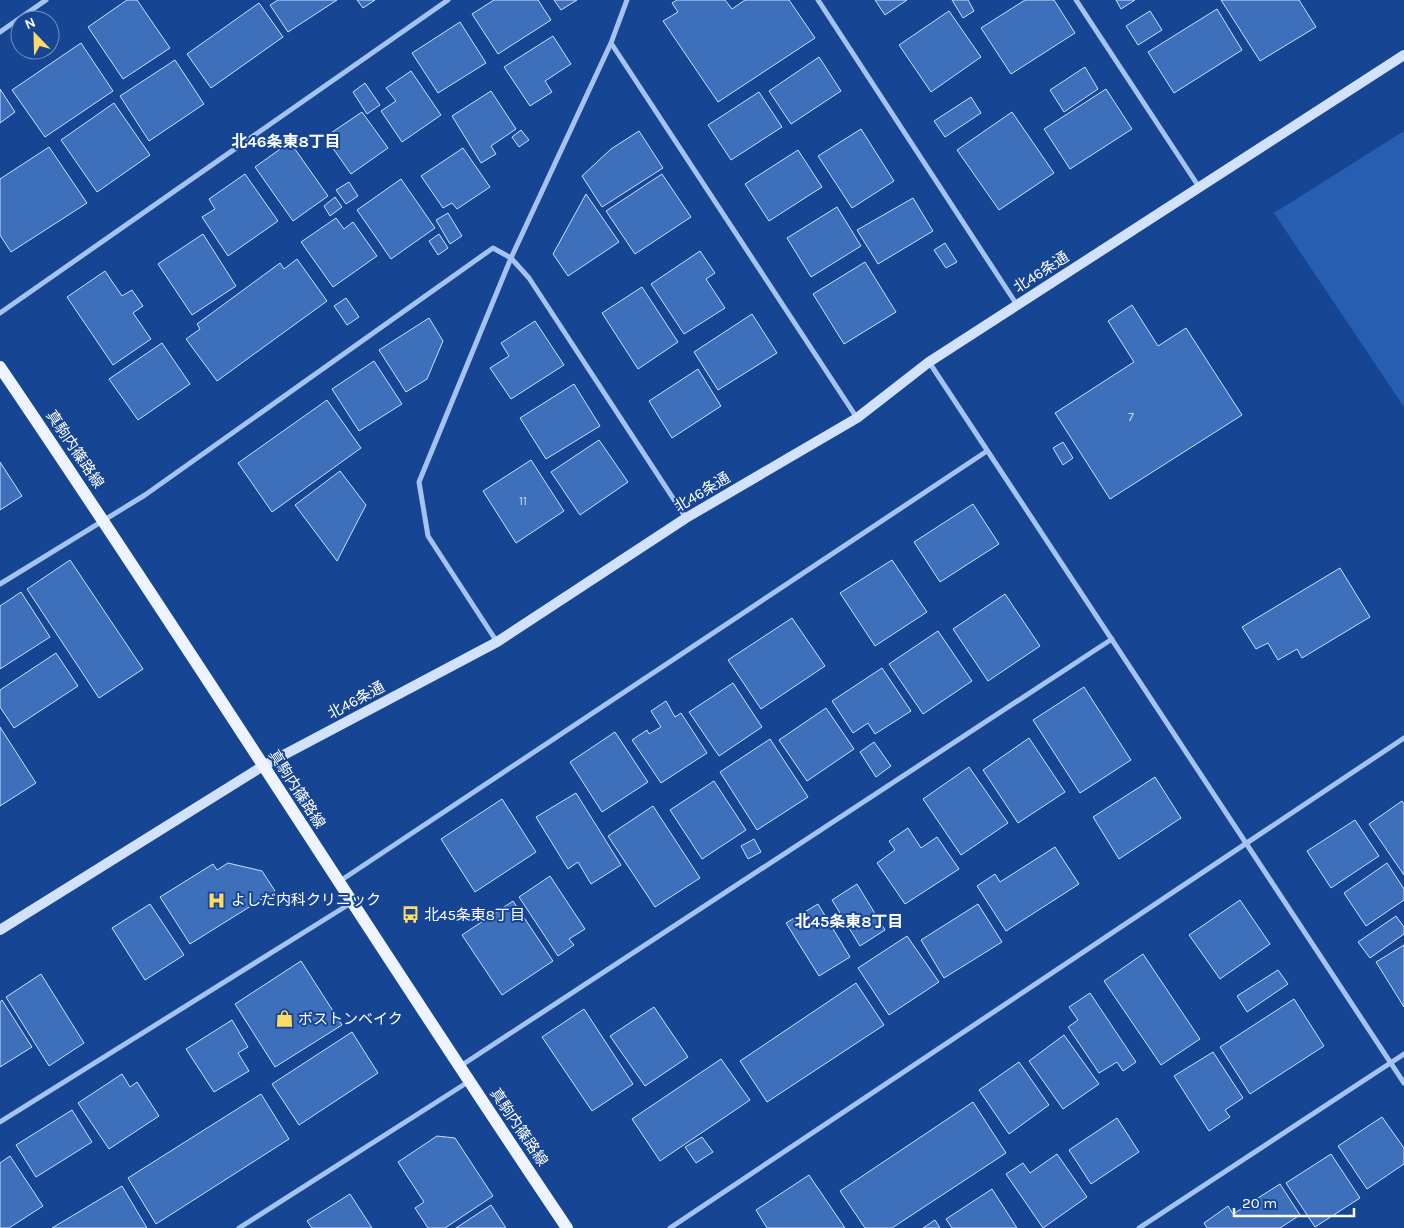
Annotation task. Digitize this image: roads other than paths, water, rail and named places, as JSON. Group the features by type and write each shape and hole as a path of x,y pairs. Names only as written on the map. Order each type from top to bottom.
{"main road":[{"name":"真駒内篠路線","path":"0,367 104,520 468,1082 567,1228"}],"street":[{"path":"0,32 46,0"},
{"path":"0,313 448,0"},
{"path":"497,642 428,536 419,482 511,258 611,43 627,0"},
{"path":"818,0 1016,305"},
{"path":"1076,0 1199,187"},
{"path":"611,43 856,418"},
{"name":"北46条通","path":"0,930 263,766 497,642 686,518 856,418 929,362 1404,55"},
{"path":"0,584 146,495 493,248 511,258 529,278 686,518"},
{"path":"929,362 1404,1083"},
{"path":"338,883 987,451"},
{"path":"459,1067 1112,639"},
{"path":"670,1228 1404,738"},
{"path":"0,1122 351,903"},
{"path":"1139,1228 1404,1054"},
{"path":"239,1228 468,1082"}],"place":[{"name":"よしだ内科クリニック","path":"217,900"},
{"name":"北45条東8丁目","path":"410,915"},
{"name":"ボストンベイク","path":"284,1019"}],"district":[{"name":"北46条東8丁目","path":"286,141"},
{"name":"北45条東8丁目","path":"849,921"}]}
